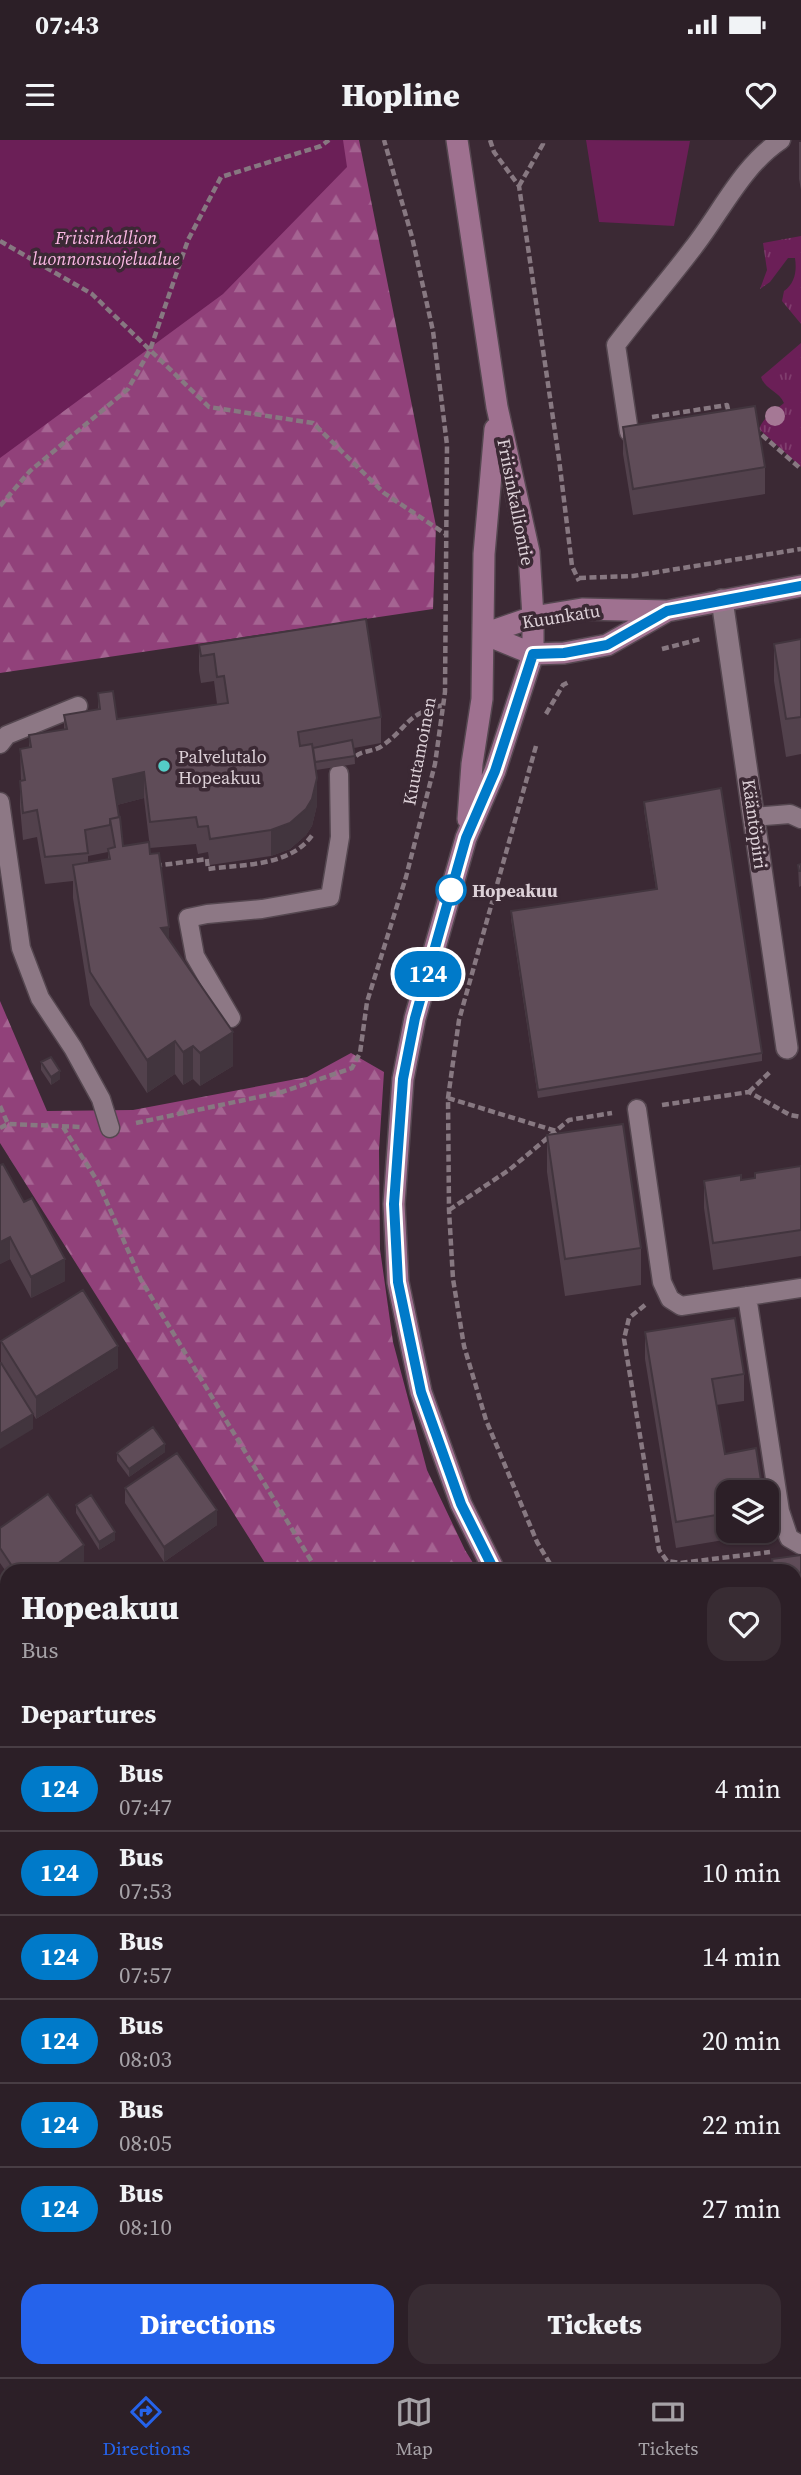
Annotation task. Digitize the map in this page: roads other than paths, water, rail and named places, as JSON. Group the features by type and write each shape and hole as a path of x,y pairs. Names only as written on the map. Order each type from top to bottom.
{"main road":[{"name":"Friisinkalliontie","path":"457,140 497,407 528,552 533,654 495,771 466,838 415,1018 403,1079 394,1204 398,1282 421,1392 461,1504 491,1564"},
{"name":"Friisinkalliontie","path":"466,838 472,764 482,699 484,554 497,407"},
{"name":"Kuunkatu","path":"484,634 533,617 596,608 667,611 801,586"},
{"name":"Kuunkatu","path":"484,634 533,654 564,653 607,645 667,611"}],"street":[{"name":"Kääntöpiiri","path":"722,600 787,1048"}],"lane":[{"path":"629,432 616,345 694,247 723,203 763,152 781,140"},
{"path":"0,744 7,735 78,706"},
{"path":"231,1018 195,956 188,918 330,897 340,837 339,774"},
{"path":"0,802 21,948 40,998 73,1048 101,1099 110,1128"},
{"path":"753,817 790,814 801,819"},
{"path":"637,1109 662,1282 670,1299 681,1306 801,1288"},
{"path":"747,1296 780,1511 789,1538 798,1543"}],"place":[{"name":"Palvelutalo Hopeakuu","path":"164,766"},
{"name":"Hopeakuu","path":"451,890"}],"park label":[{"name":"Friisinkallion luonnonsuojelualue","path":"106,247"}]}
